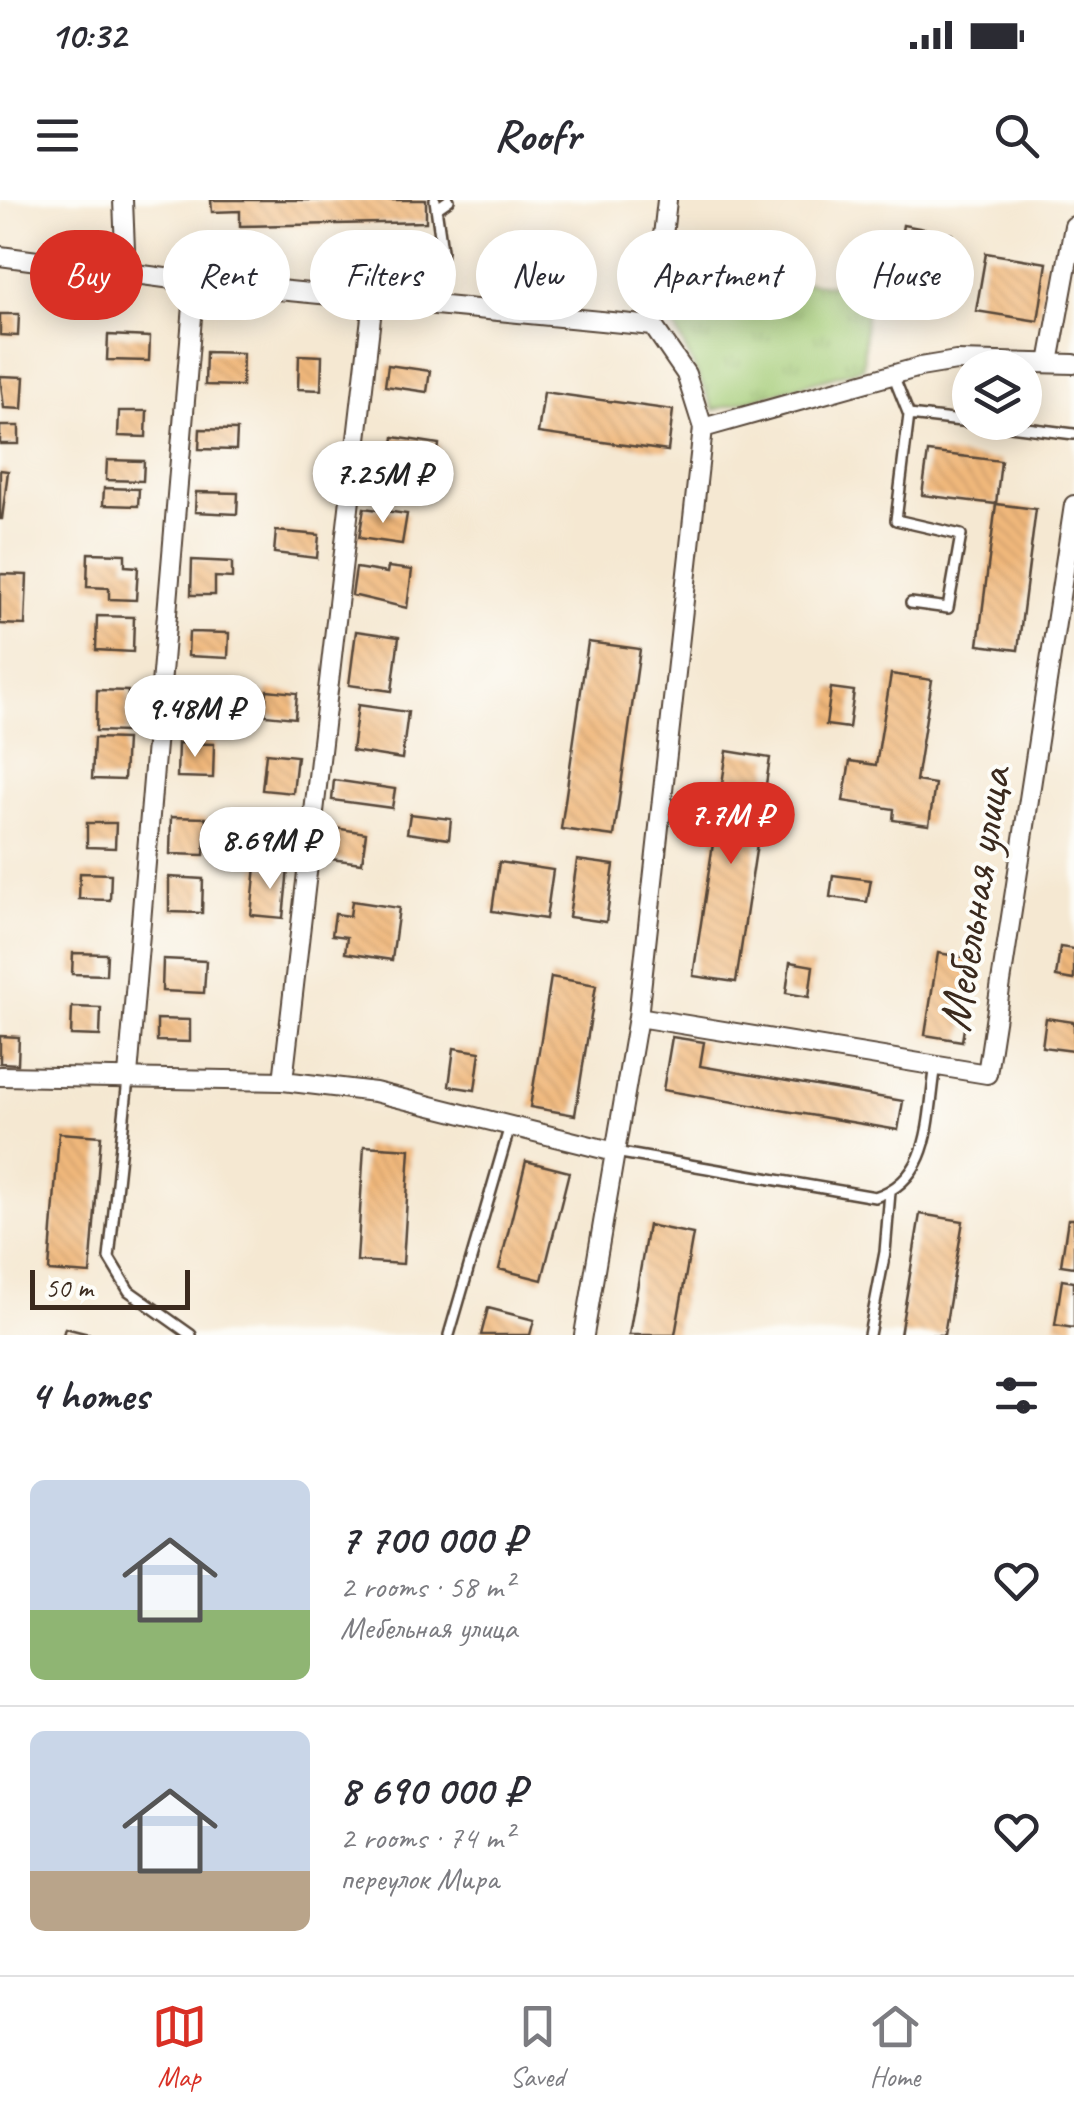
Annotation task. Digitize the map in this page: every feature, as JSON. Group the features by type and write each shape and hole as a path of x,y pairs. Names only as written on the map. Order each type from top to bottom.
{"street":[{"path":"123,200 124,230"},
{"path":"584,1335 638,1017 703,428 686,374 654,326 667,200"},
{"path":"1049,364 1074,226"},
{"path":"0,256 30,260"},
{"path":"456,309 654,326"},
{"path":"128,1076 191,320"},
{"path":"283,1080 372,320"},
{"path":"703,428 956,361 1074,364"},
{"name":"Мебельная улица","path":"638,1017 987,1074 1074,506"},
{"path":"0,1076 283,1080 375,1092 615,1152"}],"lane":[{"path":"439,230 435,204 450,200"},
{"path":"894,376 909,414 896,520 961,535 948,608 911,603"},
{"path":"909,414 952,420"},
{"path":"1042,430 1074,434"},
{"path":"615,1152 875,1198 899,1190 918,1168 936,1065"},
{"path":"128,1076 109,1258 129,1291 190,1335"},
{"path":"449,1335 510,1126"},
{"path":"869,1335 885,1252 890,1192"}],"green space":[{"path":"816,284 836,285 836,320 865,320 863,368 714,410 672,320 816,320"}],"building":[{"path":"211,200 426,200 426,222 240,226 240,211 212,212"},
{"path":"903,225 930,230 902,230"},
{"path":"986,253 1047,263 1038,321 976,311"},
{"path":"0,314 19,314 18,336 0,335"},
{"path":"108,335 150,337 149,361 107,360"},
{"path":"206,352 243,353 242,386 205,385"},
{"path":"299,355 322,356 321,390 298,389"},
{"path":"388,365 430,371 427,392 385,386"},
{"path":"0,376 24,377 22,409 4,408"},
{"path":"544,392 673,410 668,451 538,433"},
{"path":"119,411 147,411 146,437 118,436"},
{"path":"0,426 19,426 19,444 0,444"},
{"path":"200,429 237,430 236,450 199,449"},
{"path":"394,437 439,444 433,491 387,485"},
{"path":"928,452 1001,461 996,504 922,495"},
{"path":"107,460 144,461 143,481 106,480"},
{"path":"0,470 8,471 2,519 0,519"},
{"path":"104,488 139,489 138,506 103,505"},
{"path":"196,492 238,493 237,514 195,512"},
{"path":"996,504 1036,509 1018,650 978,645"},
{"path":"364,508 407,514 402,544 359,538"},
{"path":"276,531 319,535 317,558 274,553"},
{"path":"88,553 125,554 125,566 138,567 136,600 109,599 109,588 87,587"},
{"path":"192,560 232,562 232,578 215,577 215,595 191,595"},
{"path":"388,567 412,570 407,608 352,595 356,568 387,573"},
{"path":"0,574 27,575 25,625 0,624"},
{"path":"97,616 134,617 133,652 96,650"},
{"path":"356,631 399,637 392,691 349,685"},
{"path":"189,632 229,633 228,658 188,656"},
{"path":"588,642 640,649 614,836 561,829"},
{"path":"891,674 932,680 916,781 935,784 929,825 893,820 894,809 843,801 850,761 876,765"},
{"path":"831,688 854,691 849,728 826,725"},
{"path":"97,690 128,691 127,732 96,731"},
{"path":"267,690 297,693 295,718 265,715"},
{"path":"186,696 232,697 231,722 185,721"},
{"path":"358,705 408,712 402,759 352,751"},
{"path":"94,738 126,739 124,780 92,779"},
{"path":"178,743 214,744 213,778 177,777"},
{"path":"727,751 770,758 736,982 693,976"},
{"path":"266,753 297,756 293,793 262,790"},
{"path":"334,780 395,789 392,808 332,800"},
{"path":"410,814 451,819 449,839 407,833"},
{"path":"171,817 206,818 204,855 170,854"},
{"path":"87,823 116,823 115,848 87,847"},
{"path":"335,828 366,833 362,863 330,859"},
{"path":"577,860 614,865 606,922 569,917"},
{"path":"499,862 553,870 546,919 492,911"},
{"path":"256,866 288,869 283,918 251,915"},
{"path":"80,873 111,874 110,900 79,899"},
{"path":"833,875 871,880 867,902 830,897"},
{"path":"169,877 203,879 202,913 169,912"},
{"path":"352,901 399,908 392,960 345,953 347,937 332,935 335,914 350,916"},
{"path":"1060,947 1074,949 1074,980 1056,977"},
{"path":"73,953 107,954 106,975 72,974"},
{"path":"938,953 975,959 962,1041 925,1035"},
{"path":"163,959 206,961 204,993 162,991"},
{"path":"790,962 813,966 809,997 786,993"},
{"path":"551,977 596,985 575,1115 530,1107"},
{"path":"72,1007 101,1008 100,1036 71,1035"},
{"path":"1046,1018 1074,1022 1074,1051 1042,1047"},
{"path":"157,1019 190,1020 190,1042 157,1041"},
{"path":"0,1036 19,1037 18,1064 0,1063"},
{"path":"672,1037 704,1042 700,1066 903,1101 898,1130 663,1090"},
{"path":"454,1048 480,1052 475,1090 449,1086"},
{"path":"59,1133 101,1136 90,1274 49,1271"},
{"path":"364,1146 410,1149 403,1264 357,1261"},
{"path":"526,1161 569,1172 542,1280 499,1269"},
{"path":"920,1214 963,1221 944,1335 900,1335"},
{"path":"1068,1219 1074,1219 1074,1267 1061,1265"},
{"path":"648,1225 693,1234 675,1335 629,1335"},
{"path":"1062,1280 1074,1282 1074,1328 1055,1325"},
{"path":"488,1308 534,1320 530,1335 481,1335"},
{"path":"65,1328 89,1334 89,1335 63,1335"}]}
